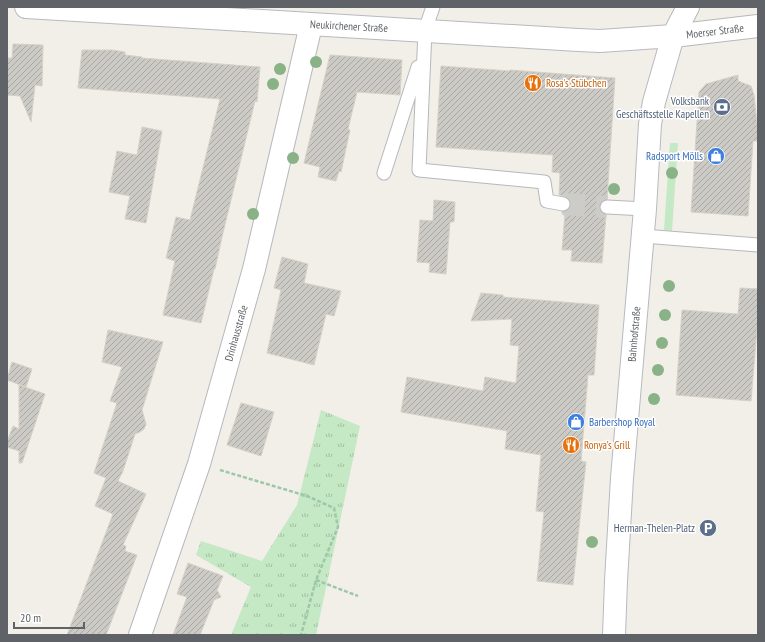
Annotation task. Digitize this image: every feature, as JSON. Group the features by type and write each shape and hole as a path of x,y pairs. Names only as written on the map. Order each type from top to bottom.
{"main road":[{"name":"Neukirchener Straße","path":"26,7 600,41 673,36"},
{"name":"Bahnhofstraße","path":"614,635 622,478 643,236 650,124 654,102 673,36 688,7"},
{"name":"Drinhausstraße","path":"140,635 199,464 254,269 311,24"},
{"name":"Moerser Straße","path":"673,36 758,26"}],"lane":[{"path":"433,7 425,30 423,52 419,170 544,182 547,201 563,204"},
{"path":"384,174 423,52"},
{"path":"607,207 645,210"},
{"path":"643,236 758,245"}],"path":[{"path":"199,464 307,496 334,508 338,528 316,580 301,635"},
{"path":"316,580 358,596"}],"green space":[{"path":"670,143 678,143 672,231 664,230"},
{"path":"321,410 360,426 316,635 231,635 251,587 196,555 201,541 262,561 297,505"}],"building":[{"path":"13,44 43,45 42,86 35,85 31,122 20,96 7,95 7,58 12,58"},
{"path":"82,50 112,50 125,52 125,55 142,58 260,67 257,102 255,101 201,323 163,315 175,261 166,258 176,217 190,220 220,99 78,88"},
{"path":"330,55 402,60 400,95 357,92 348,129 350,130 341,172 339,171 336,181 318,177 320,167 304,163"},
{"path":"441,66 615,78 607,199 603,200 599,206 600,211 606,215 602,263 571,261 572,250 562,250 565,213 561,212 569,209 571,202 565,196 559,195 560,173 552,172 553,155 436,147"},
{"path":"738,75 738,81 751,86 754,95 758,133 758,141 753,141 748,216 691,212 699,92 706,84"},
{"path":"142,127 162,131 146,223 125,219 130,196 109,192 117,151 137,155"},
{"path":"434,200 455,202 454,222 450,222 446,274 429,272 430,263 417,262 420,220 433,221"},
{"path":"282,257 308,264 304,283 341,291 334,316 326,314 314,365 267,353 281,290 274,288"},
{"path":"740,288 758,289 758,329 751,401 676,395 682,310 738,314"},
{"path":"481,293 503,295 503,297 599,305 594,375 588,375 581,461 586,462 573,585 537,581 544,512 536,511 541,455 505,449 507,431 401,412 407,377 483,391 485,377 516,383 519,346 510,345 512,319 471,321"},
{"path":"108,330 163,342 142,410 146,424 144,429 135,434 123,471 118,481 146,494 123,545 126,546 125,551 137,555 106,635 67,635 113,514 95,506 106,478 94,473 117,403 110,401 122,367 102,362"},
{"path":"12,362 32,369 26,387 7,380"},
{"path":"19,385 45,394 22,463 19,463 19,451 7,447 7,442 13,426 19,429"},
{"path":"241,403 274,412 261,456 227,445"},
{"path":"188,563 223,576 217,590 221,597 214,600 200,635 173,635 187,597 177,594"}],"tunnel":[{"path":"563,204 607,207"}],"place":[{"name":"Rosa's Stübchen","path":"533,83"},
{"name":"Volksbank Geschäftsstelle Kapellen","path":"722,107"},
{"name":"Radsport Mölls","path":"716,156"},
{"name":"Barbershop Royal","path":"576,422"},
{"name":"Ronya’s Grill","path":"571,445"},
{"name":"Herman-Thelen-Platz","path":"708,528"}]}
